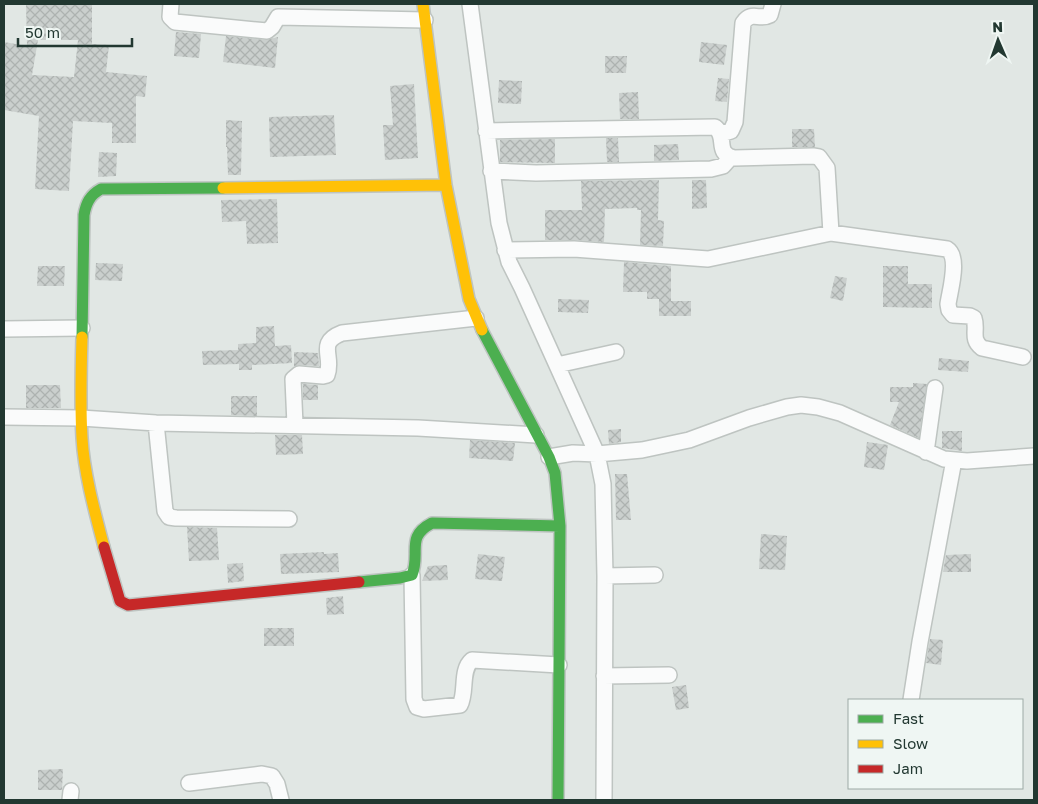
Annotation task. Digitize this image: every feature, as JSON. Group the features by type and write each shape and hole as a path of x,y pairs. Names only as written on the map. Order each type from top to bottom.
{"street":[{"path":"171,4 170,17 175,22 267,31 278,17 425,20"},
{"path":"423,4 446,185 464,278 476,318 549,457 555,473 560,526 558,800"},
{"path":"470,4 491,172 505,250 557,365 603,484 605,576 604,800"},
{"path":"720,134 731,131 735,122 743,23 746,18 751,16 767,17 770,15 773,4"},
{"path":"486,131 705,126 715,127 720,134 723,151 727,156 820,157 827,168 832,233"},
{"path":"491,172 536,173 710,169 723,166 731,157"},
{"path":"412,575 380,580 128,605 122,604 98,525 85,462 82,418 82,328 86,204 91,194 101,189 446,185"},
{"path":"505,250 574,249 708,259 832,233 948,249 954,256 948,304 949,310 953,314 974,318 976,324 974,338 976,344 982,348 1023,357"},
{"path":"294,425 293,379 299,374 327,375 329,370 327,346 334,336 342,333 476,318"},
{"path":"4,330 82,328"},
{"path":"557,365 616,352"},
{"path":"926,452 934,388"},
{"path":"549,457 642,450 689,440 749,418 801,405 840,413 944,459 1013,459 1034,456"},
{"path":"4,417 82,418 156,423 418,428 536,435"},
{"path":"156,423 165,511 169,517 289,519"},
{"path":"911,699 954,460"},
{"path":"559,664 472,660 466,668 464,698 460,704 424,709 418,707 414,699 412,575 415,570 415,538 418,530 432,523 560,526"},
{"path":"605,576 655,575"},
{"path":"604,676 669,675"},
{"path":"189,782 262,774 272,776 277,784 281,800"}],"building":[{"path":"26,4 92,4 92,44 109,45 106,72 147,76 145,97 136,96 136,143 112,143 112,123 73,121 69,191 35,189 39,116 4,110 4,42 27,46","holes":["38,40 78,40 74,77 32,75"]},
{"path":"176,32 201,34 199,58 174,56"},
{"path":"226,36 266,40 278,37 275,68 223,62"},
{"path":"701,42 727,45 724,65 699,62"},
{"path":"605,56 627,56 626,73 605,73"},
{"path":"718,78 729,79 727,102 715,101"},
{"path":"499,80 522,81 521,104 498,103"},
{"path":"414,84 418,158 385,160 383,125 393,125 390,86"},
{"path":"638,92 639,119 620,119 619,93"},
{"path":"334,115 336,155 270,157 269,117"},
{"path":"226,120 242,121 241,175 228,175"},
{"path":"792,129 814,129 815,147 792,147"},
{"path":"606,138 618,138 619,162 607,162"},
{"path":"555,139 555,163 500,162 500,140"},
{"path":"678,144 679,160 654,161 654,145"},
{"path":"99,152 117,153 116,176 98,177"},
{"path":"659,180 658,220 664,221 663,246 640,245 641,210 637,210 637,208 605,209 604,242 545,240 545,210 582,210 581,181"},
{"path":"692,180 706,180 707,208 692,209"},
{"path":"277,199 278,243 247,244 246,221 222,222 221,200"},
{"path":"624,262 671,266 671,301 691,301 691,316 659,316 659,299 647,299 647,292 623,292"},
{"path":"96,263 123,264 122,281 95,280"},
{"path":"38,266 65,266 64,286 37,286"},
{"path":"883,266 908,266 908,284 932,284 932,308 883,307"},
{"path":"835,276 847,278 843,301 830,298"},
{"path":"558,299 589,300 588,313 558,312"},
{"path":"274,326 275,346 291,345 292,363 252,365 252,370 239,370 239,364 203,365 202,351 238,350 238,344 256,343 256,327"},
{"path":"294,352 318,353 319,366 294,366"},
{"path":"939,358 969,361 968,372 938,370"},
{"path":"913,383 927,384 919,438 890,425 899,402 890,402 890,387 913,387"},
{"path":"303,384 318,385 318,400 303,400"},
{"path":"26,385 60,385 61,408 26,408"},
{"path":"231,396 257,396 257,416 231,415"},
{"path":"621,429 621,442 609,444 608,430"},
{"path":"942,431 962,431 962,451 942,448"},
{"path":"275,435 302,435 303,454 276,455"},
{"path":"470,440 515,443 513,461 469,458"},
{"path":"867,442 888,445 884,470 864,467"},
{"path":"615,474 627,474 631,520 616,520"},
{"path":"187,527 217,528 219,560 189,561"},
{"path":"761,534 787,536 785,570 759,569"},
{"path":"324,552 324,554 338,553 339,572 281,574 280,554"},
{"path":"478,554 505,557 502,581 475,579"},
{"path":"971,554 971,572 943,572 946,555"},
{"path":"243,563 244,581 228,583 227,564"},
{"path":"447,565 448,580 422,581 428,566"},
{"path":"343,596 344,614 327,615 326,598"},
{"path":"264,628 294,628 294,646 264,646"},
{"path":"930,639 943,640 941,665 926,663"},
{"path":"686,685 689,708 676,710 672,687"},
{"path":"63,769 62,790 38,790 38,770"}],"traffic: fast":[{"path":"82,337 84,215 87,203 91,197 101,189 223,188"},
{"path":"482,330 549,457 555,473 560,526 558,800"},
{"path":"359,582 412,575 416,540 424,528 432,523 560,526"}],"traffic: slow":[{"path":"423,4 446,185 469,299 482,330"},
{"path":"223,188 446,185"},
{"path":"82,337 81,425 83,451 90,493 104,547"}],"traffic: jam":[{"path":"104,547 120,601 128,605 359,582"}]}
